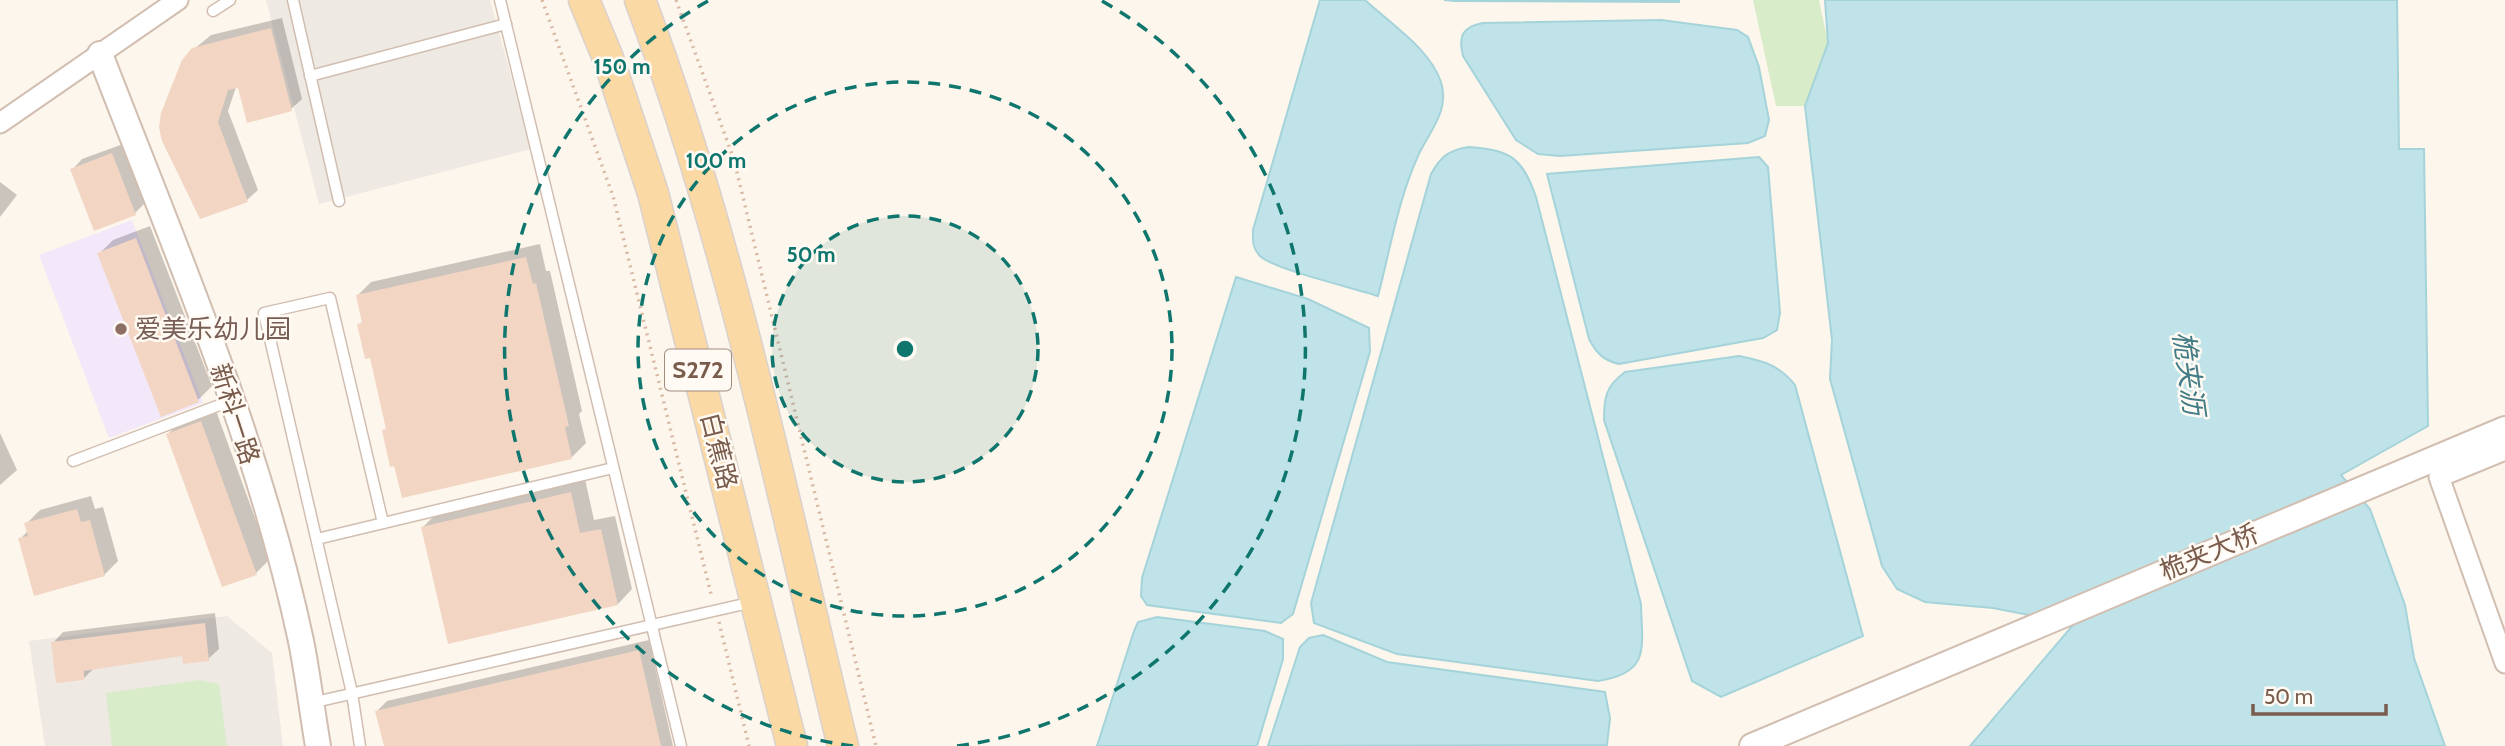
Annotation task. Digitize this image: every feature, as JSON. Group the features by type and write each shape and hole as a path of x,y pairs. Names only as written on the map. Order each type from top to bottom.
{"main road":[{"name":"白蕉路","path":"584,0 608,58 653,193 792,746"},
{"name":"白蕉路","path":"640,0 677,98 724,260 843,746"}],"street":[{"path":"0,123 178,0"},
{"name":"新科一路","path":"100,54 213,345 264,502 300,640 318,746"},
{"path":"2500,438 2439,477 2505,663"},
{"name":"桅夹大桥","path":"1752,746 1926,670 2500,438"}],"lane":[{"path":"213,11 230,0"},
{"path":"293,0 339,201"},
{"path":"500,0 681,746"},
{"path":"310,76 506,24"},
{"path":"360,746 352,693 264,313 330,298 383,523"},
{"path":"73,461 231,401"},
{"path":"317,539 613,468"},
{"path":"311,703 757,601"}],"path":[{"path":"542,0 613,196 749,746"},
{"path":"676,0 734,160 876,746"}],"shaded area":[{"path":"266,0 490,0 531,149 319,204"},
{"name":"爱美乐幼儿园","path":"132,220 203,403 109,438 39,255"},
{"path":"227,616 272,653 283,746 45,746 29,641"}],"green space":[{"path":"1753,0 1819,0 1828,43 1805,106 1776,106"},
{"path":"199,680 219,684 227,746 112,746 106,693"}],"water":[{"path":"1320,0 1365,0 1419,48 1436,70 1441,82 1441,112 1418,156 1405,190 1378,296 1281,267 1260,256 1254,244 1253,230"},
{"path":"1444,0 1679,0 1679,2 1455,1"},
{"name":"桅夹沥","path":"1825,0 2397,0 2399,149 2424,149 2428,426 2341,475 2370,509 2405,605 2414,658 2445,746 1970,746 2074,624 1993,608 1925,602 1897,589 1882,566 1830,379 1832,340 1805,106 1828,43"},
{"path":"1661,20 1737,30 1748,37 1759,67 1769,120 1765,136 1748,143 1560,156 1538,154 1516,140 1463,56 1463,34 1470,27 1483,23"},
{"path":"1469,147 1495,150 1513,158 1531,183 1536,197 1641,604 1640,656 1627,672 1615,677 1598,681 1397,654 1314,623 1311,603 1431,174 1446,155"},
{"path":"1759,157 1768,167 1780,313 1777,330 1763,338 1619,364 1601,356 1589,339 1547,174"},
{"path":"1236,277 1308,299 1369,328 1370,352 1293,614 1281,623 1147,605 1141,596 1142,578"},
{"path":"1739,356 1770,365 1795,385 1863,636 1721,697 1692,681 1604,420 1604,412 1610,387 1625,372"},
{"path":"1157,617 1265,631 1283,639 1283,659 1257,746 1097,746 1138,622"},
{"path":"1323,635 1387,662 1605,692 1610,718 1607,745 1268,746 1300,647 1309,638"}],"building":[{"path":"271,28 292,111 247,123 238,88 228,90 218,122 248,202 200,219 162,141 159,127 161,113 182,60 192,48"},
{"path":"112,153 136,215 94,231 70,169"},
{"path":"136,238 199,402 161,417 97,253"},
{"path":"526,257 533,284 536,283 569,426 565,427 572,459 402,498 394,466 390,467 382,430 386,429 370,358 365,359 357,324 362,323 356,295"},
{"path":"201,421 257,575 222,587 166,434"},
{"path":"571,492 580,533 601,529 618,605 448,644 421,527"},
{"path":"77,509 81,522 90,520 105,576 34,596 18,538 28,536 24,523"},
{"path":"205,623 209,661 183,664 182,656 84,671 84,680 56,683 51,642"},
{"path":"639,650 661,746 384,746 375,711"}],"place":[{"name":"爱美乐幼儿园","path":"121,329"}]}
